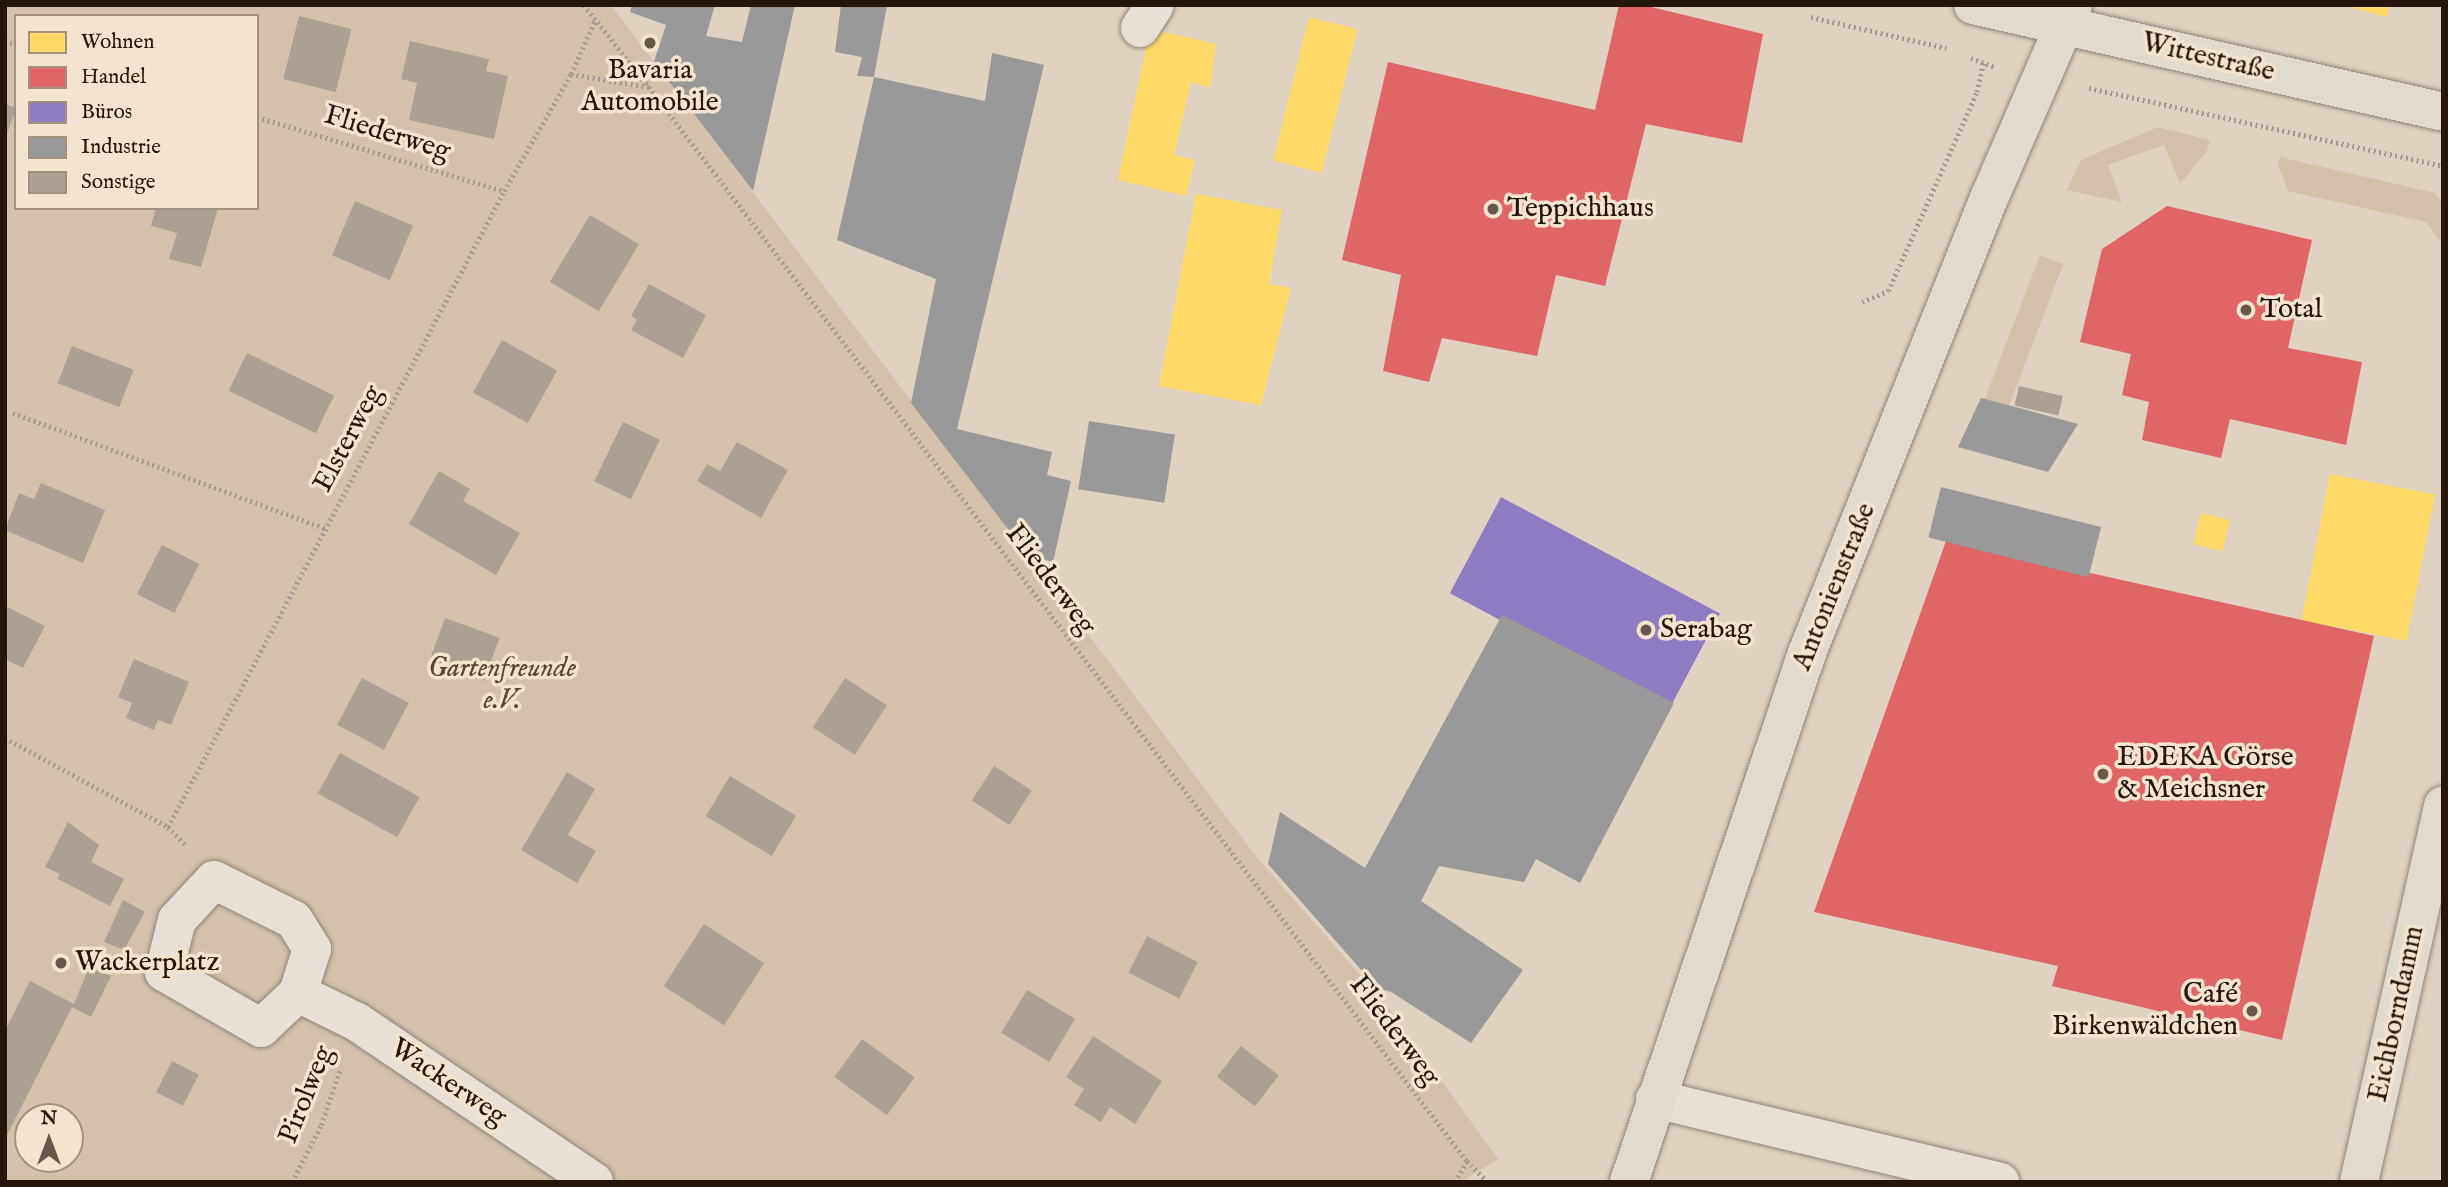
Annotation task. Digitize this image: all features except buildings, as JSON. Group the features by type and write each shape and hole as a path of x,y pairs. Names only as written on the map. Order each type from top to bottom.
{"main road":[{"name":"Wittestraße","path":"1973,5 2068,15 2443,112"},
{"name":"Antonienstraße","path":"1629,1182 1807,653 1990,195 2068,15"},
{"name":"Eichborndamm","path":"2360,1182 2443,805"}],"street":[{"path":"214,880 294,920 312,949 298,993 261,1028 164,972 177,920 214,880"},
{"name":"Wackerweg","path":"298,993 357,1022 594,1182"},
{"path":"1655,1099 2000,1182"}],"path":[{"name":"Fliederweg","path":"584,5 1466,1161 1488,1182"},
{"path":"1811,17 1939,45"},
{"name":"Elsterweg","path":"168,827 504,191 571,74 595,20"},
{"path":"1862,302 1888,291 1977,92 1987,55"},
{"path":"571,74 649,87"},
{"path":"2140,100 2443,166"},
{"name":"Fliederweg","path":"259,118 504,191"},
{"path":"13,413 326,529"},
{"path":"5,738 168,827 214,880"},
{"name":"Pirolweg","path":"292,1182 321,1125 357,1022"},
{"path":"1455,1182 1466,1161"}],"green space":[{"name":"Gartenfreunde e.V.","path":"5,5 611,5 1259,860 1386,1004 1498,1159 1461,1182 5,1182"},
{"path":"2158,127 2210,140 2207,151 2180,184 2164,145 2108,165 2122,202 2067,190 2081,160"},
{"path":"2280,157 2435,193 2443,204 2443,245 2426,222 2288,191 2278,164"},
{"path":"2040,255 2063,264 2008,409 1984,400"}],"place":[{"name":"Bavaria Automobile","path":"650,43"},
{"name":"Teppichhaus","path":"1493,209"},
{"name":"Total","path":"2246,310"},
{"name":"Serabag","path":"1646,630"},
{"name":"EDEKA Görse & Meichsner","path":"2103,774"},
{"name":"Wackerplatz","path":"61,963"},
{"name":"Café Birkenwäldchen","path":"2252,1011"}]}
